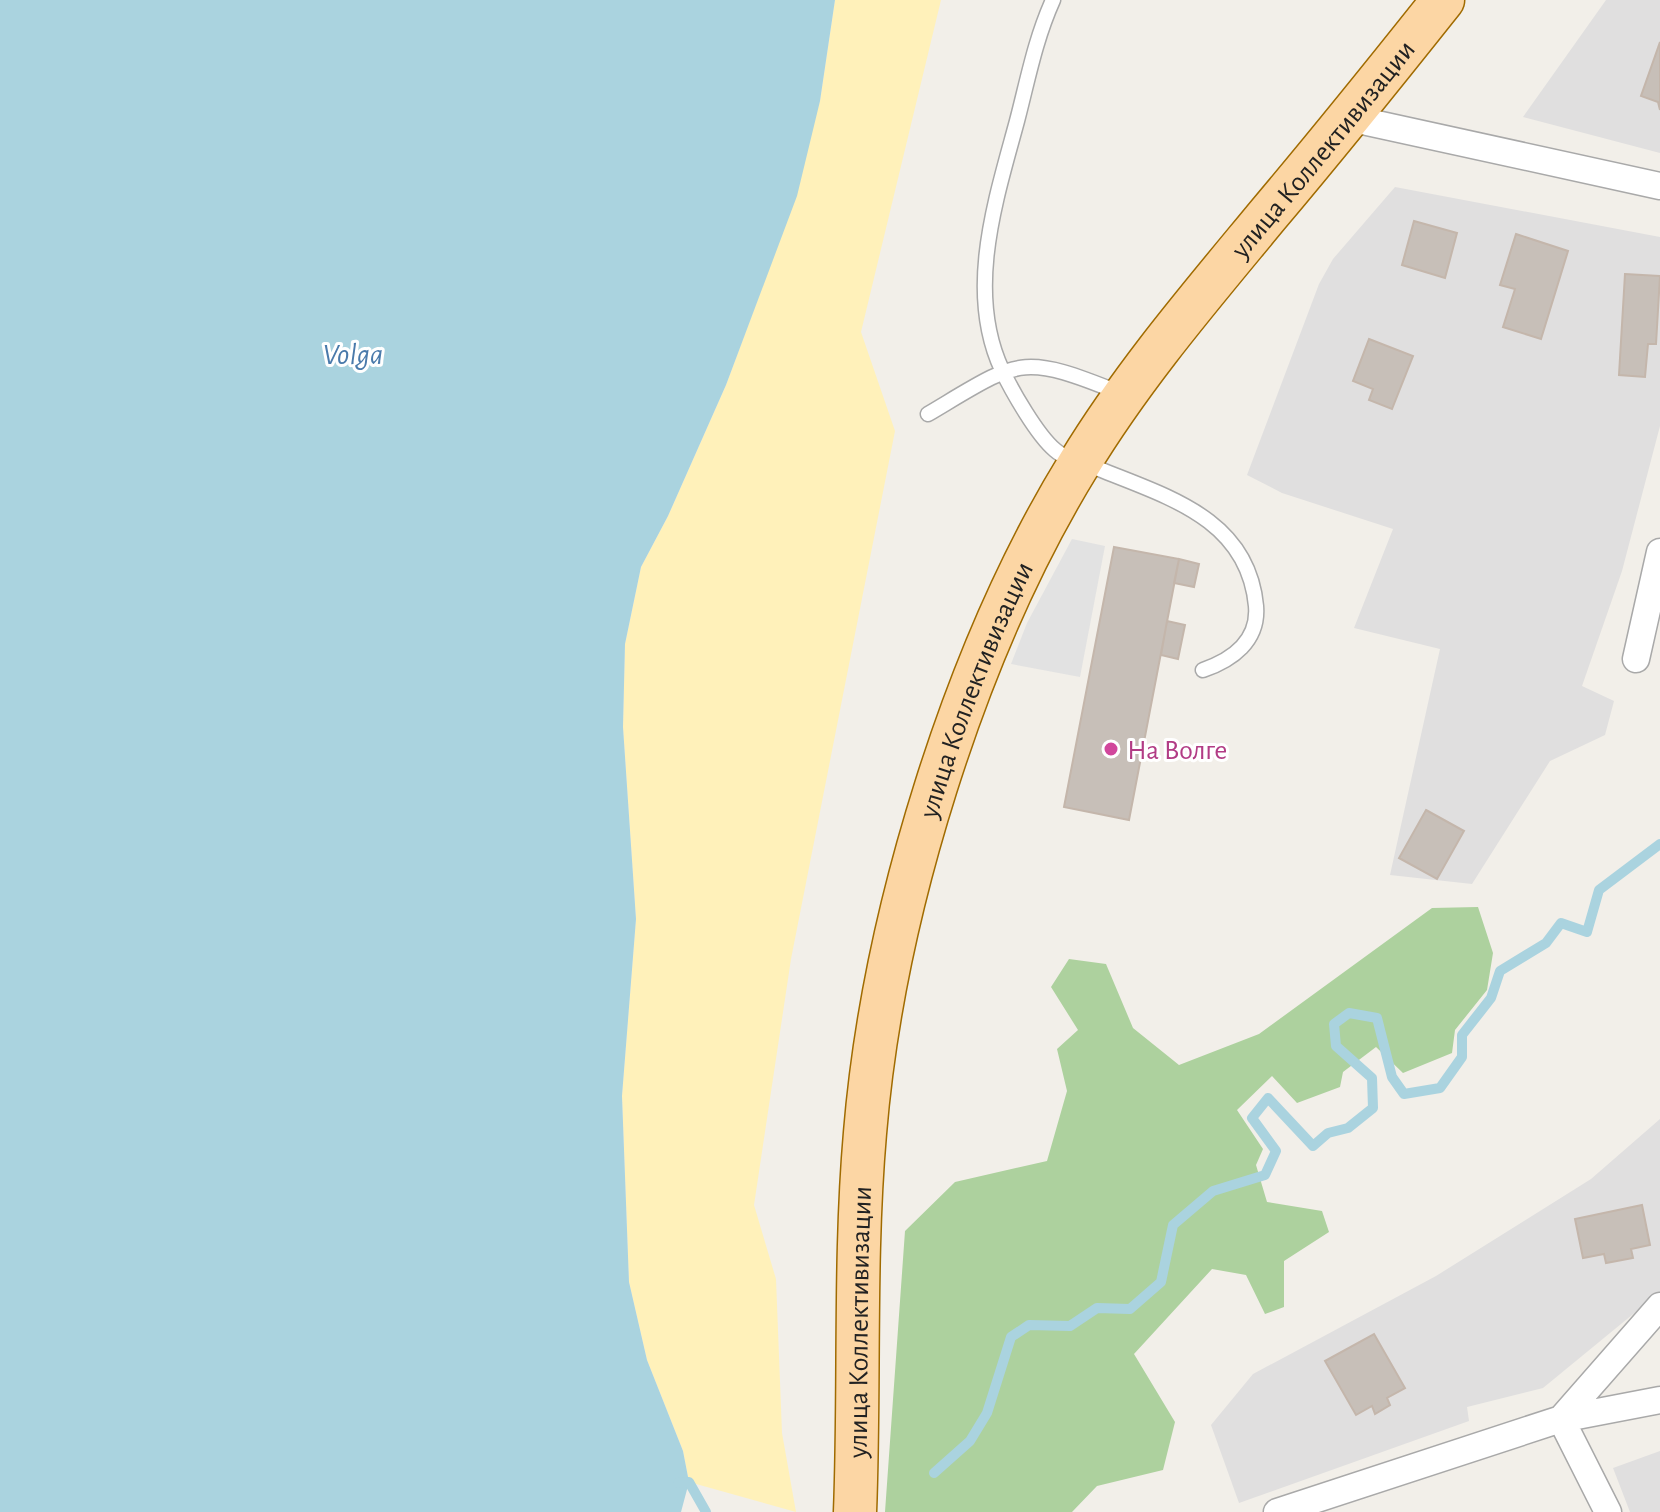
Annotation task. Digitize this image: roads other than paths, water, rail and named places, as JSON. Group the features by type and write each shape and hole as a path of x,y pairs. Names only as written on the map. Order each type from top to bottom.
{"main road":[{"name":"улица Коллективизации","path":"855,1512 865,1132 876,1042 910,881 968,694 1023,566 1080,462 1124,395 1181,320 1443,0"}],"street":[{"path":"1349,118 1660,186"},
{"path":"1636,659 1660,552"},
{"path":"1561,1419 1632,1334 1660,1306"},
{"path":"1277,1512 1561,1419 1660,1400"},
{"path":"1561,1419 1608,1512"}],"lane":[{"path":"1053,0 1032,54 991,222 986,270 989,315 1002,370 1057,453 1187,504 1226,535 1239,552 1255,592 1257,617 1241,649 1224,663 1203,670"},
{"path":"928,414 1002,370 1033,365 1059,368 1124,395"}],"water":[{"name":"Volga","path":"0,0 835,0 820,101 797,196 726,385 668,516 641,567 625,644 623,727 636,919 622,1096 629,1282 647,1360 683,1451 689,1482 681,1512 0,1512"}],"waterway":[{"path":"934,1473 970,1441 987,1413 1011,1337 1029,1325 1070,1326 1097,1308 1130,1309 1161,1282 1173,1225 1213,1191 1265,1175 1276,1151 1252,1118 1268,1098 1313,1146 1328,1133 1348,1128 1373,1108 1372,1078 1336,1046 1334,1024 1349,1013 1377,1018 1392,1077 1404,1094 1440,1088 1462,1057 1462,1035 1491,998 1500,971 1546,943 1561,923 1587,932 1599,890 1660,844"},
{"path":"678,1483 689,1482 706,1512"}],"place":[{"name":"На Волге","path":"1111,749"}]}
